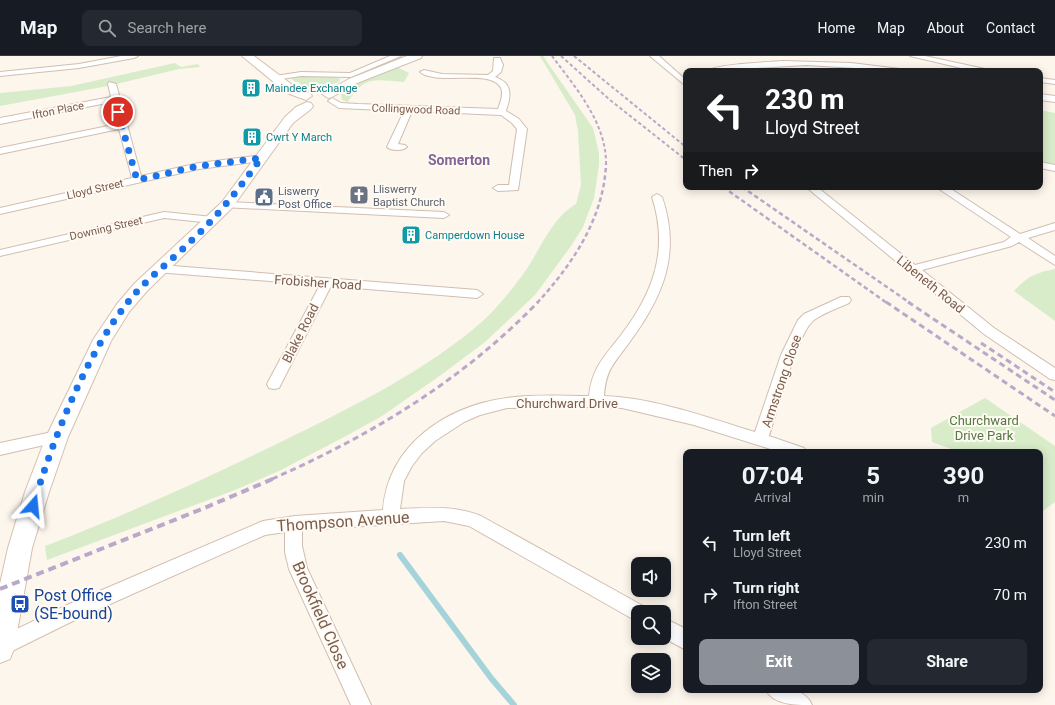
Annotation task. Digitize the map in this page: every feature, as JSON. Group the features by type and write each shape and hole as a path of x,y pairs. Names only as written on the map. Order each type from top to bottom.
{"street":[{"path":"0,74 73,67 134,56"},
{"path":"247,56 307,101"},
{"path":"275,78 301,74 351,75 397,56"},
{"path":"0,648 20,548 57,437 93,357 110,328 133,296 227,205 289,120 315,93 330,98 353,81 417,56"},
{"path":"654,56 683,82"},
{"path":"914,56 971,68"},
{"path":"490,77 497,72 499,65 497,60"},
{"path":"732,68 760,64 811,62 853,64 880,68"},
{"path":"424,72 441,76 490,77 504,85 508,91 506,101 501,112 518,122 522,129 514,188 498,188"},
{"path":"676,76 683,75"},
{"path":"438,85 441,76"},
{"path":"1043,80 1055,82"},
{"path":"112,84 137,180"},
{"path":"1043,97 1055,99"},
{"name":"Collingwood Road","path":"330,98 346,106 501,112"},
{"name":"Ifton Place","path":"0,121 115,99"},
{"path":"402,147 392,147 409,109"},
{"path":"0,151 122,126"},
{"name":"Lloyd Street","path":"0,211 199,166 261,158"},
{"path":"1043,166 1055,168"},
{"name":"Libeneth Road","path":"815,190 989,331 1055,375"},
{"path":"945,190 1055,261"},
{"path":"596,401 600,372 634,326 651,296 663,270 666,248 664,224 658,197"},
{"path":"227,205 444,215"},
{"name":"Downing Street","path":"0,253 164,215 176,214 213,220"},
{"path":"913,269 1008,244 1018,238 1055,226"},
{"name":"Frobisher Road","path":"160,269 477,294"},
{"name":"Blake Road","path":"274,384 327,283"},
{"name":"Armstrong Close","path":"760,440 788,354 803,323 809,317 845,300"},
{"name":"Churchward Drive","path":"391,517 394,489 402,466 411,455 435,433 458,419 483,408 508,403 596,401 648,408 789,449"},
{"path":"0,449 57,437"},
{"name":"Thompson Avenue","path":"0,648 247,533 276,525 295,522 449,514 465,516 631,609"},
{"name":"Brookfield Close","path":"295,522 293,535 298,569 361,705"},
{"path":"671,631 683,638"},
{"path":"781,693 802,705"}],"green space":[{"path":"540,56 543,56 593,128 599,153 599,165 594,198 583,227 535,295 485,342 441,375 382,416 346,436 279,471 235,490 47,560 45,546 106,522 196,482 363,401 438,355 490,315 526,270 560,217 576,204 581,185 578,131 575,115"},
{"path":"175,63 181,67 198,64 200,67 179,69 108,86 0,106 0,93 71,86"},
{"path":"397,67 409,73 404,82 378,80 365,83 354,93 348,102 342,100 341,95 352,84"},
{"path":"296,76 334,76 340,79 339,82 330,85 302,87 299,82 295,82 291,78"},
{"path":"1043,111 1055,113 1055,168 1043,166"},
{"path":"1055,269 1055,321 1014,291 1032,276"},
{"name":"Churchward Drive Park","path":"985,398 1055,446 1055,502 1043,511 1043,449 952,449 932,442 931,428"}],"waterway":[{"path":"400,555 491,678 514,705"}],"railway":[{"path":"552,56 588,106 595,120 605,150 606,164"},
{"path":"561,56 610,100 683,158"},
{"path":"574,56 683,145"},
{"path":"537,303 563,272 574,256 593,221 604,184 606,164"},
{"path":"727,190 887,303"},
{"path":"746,190 910,303"},
{"path":"886,302 1055,416"},
{"path":"908,302 1055,400"},
{"path":"272,479 344,444 414,404 479,357 537,303"},
{"path":"981,343 1055,392"},
{"path":"0,589 202,509 275,478"}],"place":[{"name":"Maindee Exchange","path":"251,88"},
{"name":"Cwrt Y March","path":"252,137"},
{"name":"Lliswerry Baptist Church","path":"359,195"},
{"name":"Liswerry Post Office","path":"264,197"},
{"name":"Camperdown House","path":"411,235"},
{"name":"Post Office (SE-bound)","path":"20,604"}],"district":[{"name":"Somerton","path":"459,160"}],"route":[{"path":"33,506 57,437 93,357 113,322 141,287 188,244 227,205 261,158 199,166 137,180 118,112"}]}
